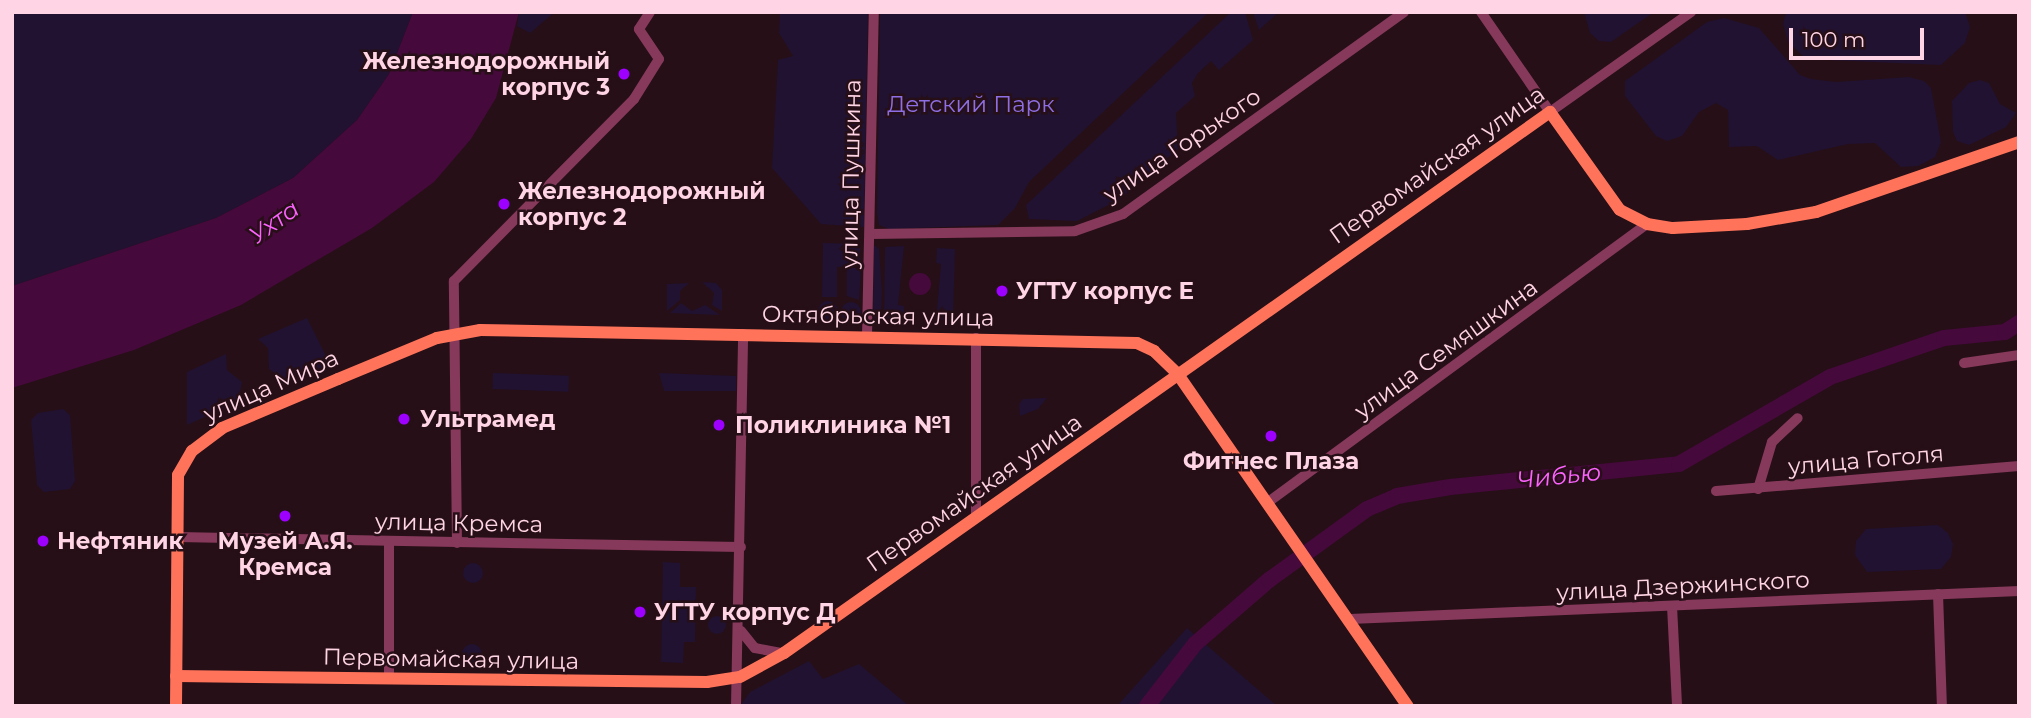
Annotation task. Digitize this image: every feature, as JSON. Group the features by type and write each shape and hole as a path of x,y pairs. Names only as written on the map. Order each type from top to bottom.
{"main road":[{"path":"1550,112 1620,209 1647,224 1673,228 1746,223 1816,212 2019,142"},
{"name":"Первомайская улица","path":"176,676 707,682 740,677 784,653 1550,112"},
{"name":"Октябрьская улица","path":"456,332 867,336 1137,343 1154,351 1177,373 1408,706"},
{"name":"улица Мира","path":"176,706 178,475 182,463 205,437 456,332"}],"street":[{"path":"457,543 454,281 634,99 659,59 639,29 650,12"},
{"name":"улица Пушкина","path":"867,336 874,12"},
{"name":"улица Горького","path":"870,234 1075,231 1123,214 1404,12"},
{"path":"1481,12 1550,112"},
{"name":"Первомайская улица","path":"1550,112 1691,12"},
{"name":"улица Семяшкина","path":"1267,503 1647,224"},
{"path":"737,706 741,631 743,334"},
{"path":"976,338 976,517"},
{"path":"1964,363 2019,355"},
{"path":"1758,489 1772,442 1798,418"},
{"name":"улица Гоголя","path":"1716,491 2019,467"},
{"name":"улица Кремса","path":"177,537 741,547"},
{"path":"389,541 389,679"},
{"name":"улица Дзержинского","path":"1350,619 2019,591"},
{"path":"1938,594 1942,706"},
{"path":"1672,606 1677,706"},
{"path":"741,631 755,648 768,654 784,653"}],"green space":[{"path":"12,12 413,12 389,74 357,120 293,178 216,218 12,286"},
{"path":"519,12 555,12 530,33 517,26"},
{"path":"780,12 868,12 864,227 821,224 772,168 778,60 793,56 779,33"},
{"name":"Детский Парк","path":"880,12 1209,12 1029,182 1015,208 998,225 889,229 879,225 877,213"},
{"path":"1231,12 1245,12 1253,40 1219,70 1211,61 1198,73 1192,83 1195,96 1176,113 1178,149 1120,199 1077,221 1029,219 1026,205"},
{"path":"1253,12 1279,12 1259,30"},
{"path":"1584,12 1654,12 1611,42 1599,41 1590,33"},
{"path":"1786,12 1965,12 1970,27 1965,43 1941,65 1806,59 1788,42 1783,24"},
{"path":"1724,18 1759,28 1800,75 1811,79 1836,82 1909,77 1924,81 1931,88 1941,142 1935,157 1918,166 1901,167 1875,143 1848,144 1778,160 1757,146 1729,147 1728,110 1716,103 1699,112 1682,136 1667,141 1656,136 1625,96 1625,81 1707,22"},
{"path":"1980,80 1989,83 2000,104 2016,113 2006,127 1969,145 1957,141 1953,132 1952,101 1969,83"},
{"path":"823,243 860,244 860,265 837,267 837,297 822,297"},
{"path":"874,245 879,249 882,291 881,321 873,324"},
{"path":"904,246 898,305 904,306 904,320 884,319 885,247"},
{"path":"937,248 955,249 953,320 936,320 941,264 936,263"},
{"path":"847,268 861,268 859,300 847,296"},
{"path":"702,282 716,283 722,290 722,311 712,305 714,293"},
{"path":"689,283 680,291 680,300 667,311 667,284"},
{"path":"828,301 835,304 838,311 835,318 828,321 821,318 818,311 821,304"},
{"path":"851,302 858,305 861,312 858,319 851,322 844,319 841,312 844,305"},
{"path":"681,303 692,311 705,305 720,315 670,313"},
{"path":"307,318 330,364 287,382 269,369 268,348 258,339"},
{"path":"226,354 227,370 242,382 238,402 187,425 187,372"},
{"path":"493,373 569,376 568,392 492,389"},
{"path":"659,373 736,376 736,391 664,391"},
{"path":"1047,398 1038,409 1020,416 1019,404 1023,399"},
{"name":"Нефтяник","path":"63,409 70,415 75,481 70,489 44,492 37,485 31,420 38,413"},
{"path":"1938,525 1948,533 1953,544 1951,557 1941,569 1867,572 1855,555 1856,541 1866,529"},
{"path":"663,562 680,563 680,587 696,587 695,642 684,642 683,663 661,662"},
{"path":"473,563 480,566 483,573 480,580 473,583 466,580 463,573 466,566"},
{"path":"717,616 723,619 726,625 723,631 717,634 711,631 708,625 711,619"},
{"path":"1187,628 1277,706 1117,706"},
{"path":"468,644 476,644 482,654 476,664 468,664 462,658 462,650"},
{"path":"809,661 823,679 859,664 909,706 740,706 750,692"}],"water":[{"name":"Ухта","path":"413,12 519,12 496,98 471,139 434,182 372,228 241,305 134,350 12,388 12,286 216,218 293,178 357,120 389,74"},
{"path":"920,273 928,276 931,284 928,292 920,295 912,292 909,284 912,276"}],"waterway":[{"name":"Чибью","path":"1147,706 1195,644 1269,580 1367,509 1397,496 1450,487 1679,464 1830,377 1944,338 2005,332 2019,323"}],"place":[{"name":"Железнодорожный корпус 3","path":"624,74"},
{"name":"Железнодорожный корпус 2","path":"504,204"},
{"name":"УГТУ корпус Е","path":"1002,291"},
{"name":"Ультрамед","path":"404,419"},
{"name":"Поликлиника №1","path":"719,425"},
{"name":"Фитнес Плаза","path":"1271,436"},
{"name":"Музей А.Я. Кремса","path":"285,516"},
{"name":"Нефтяник","path":"43,541"},
{"name":"УГТУ корпус Д","path":"640,612"}]}
